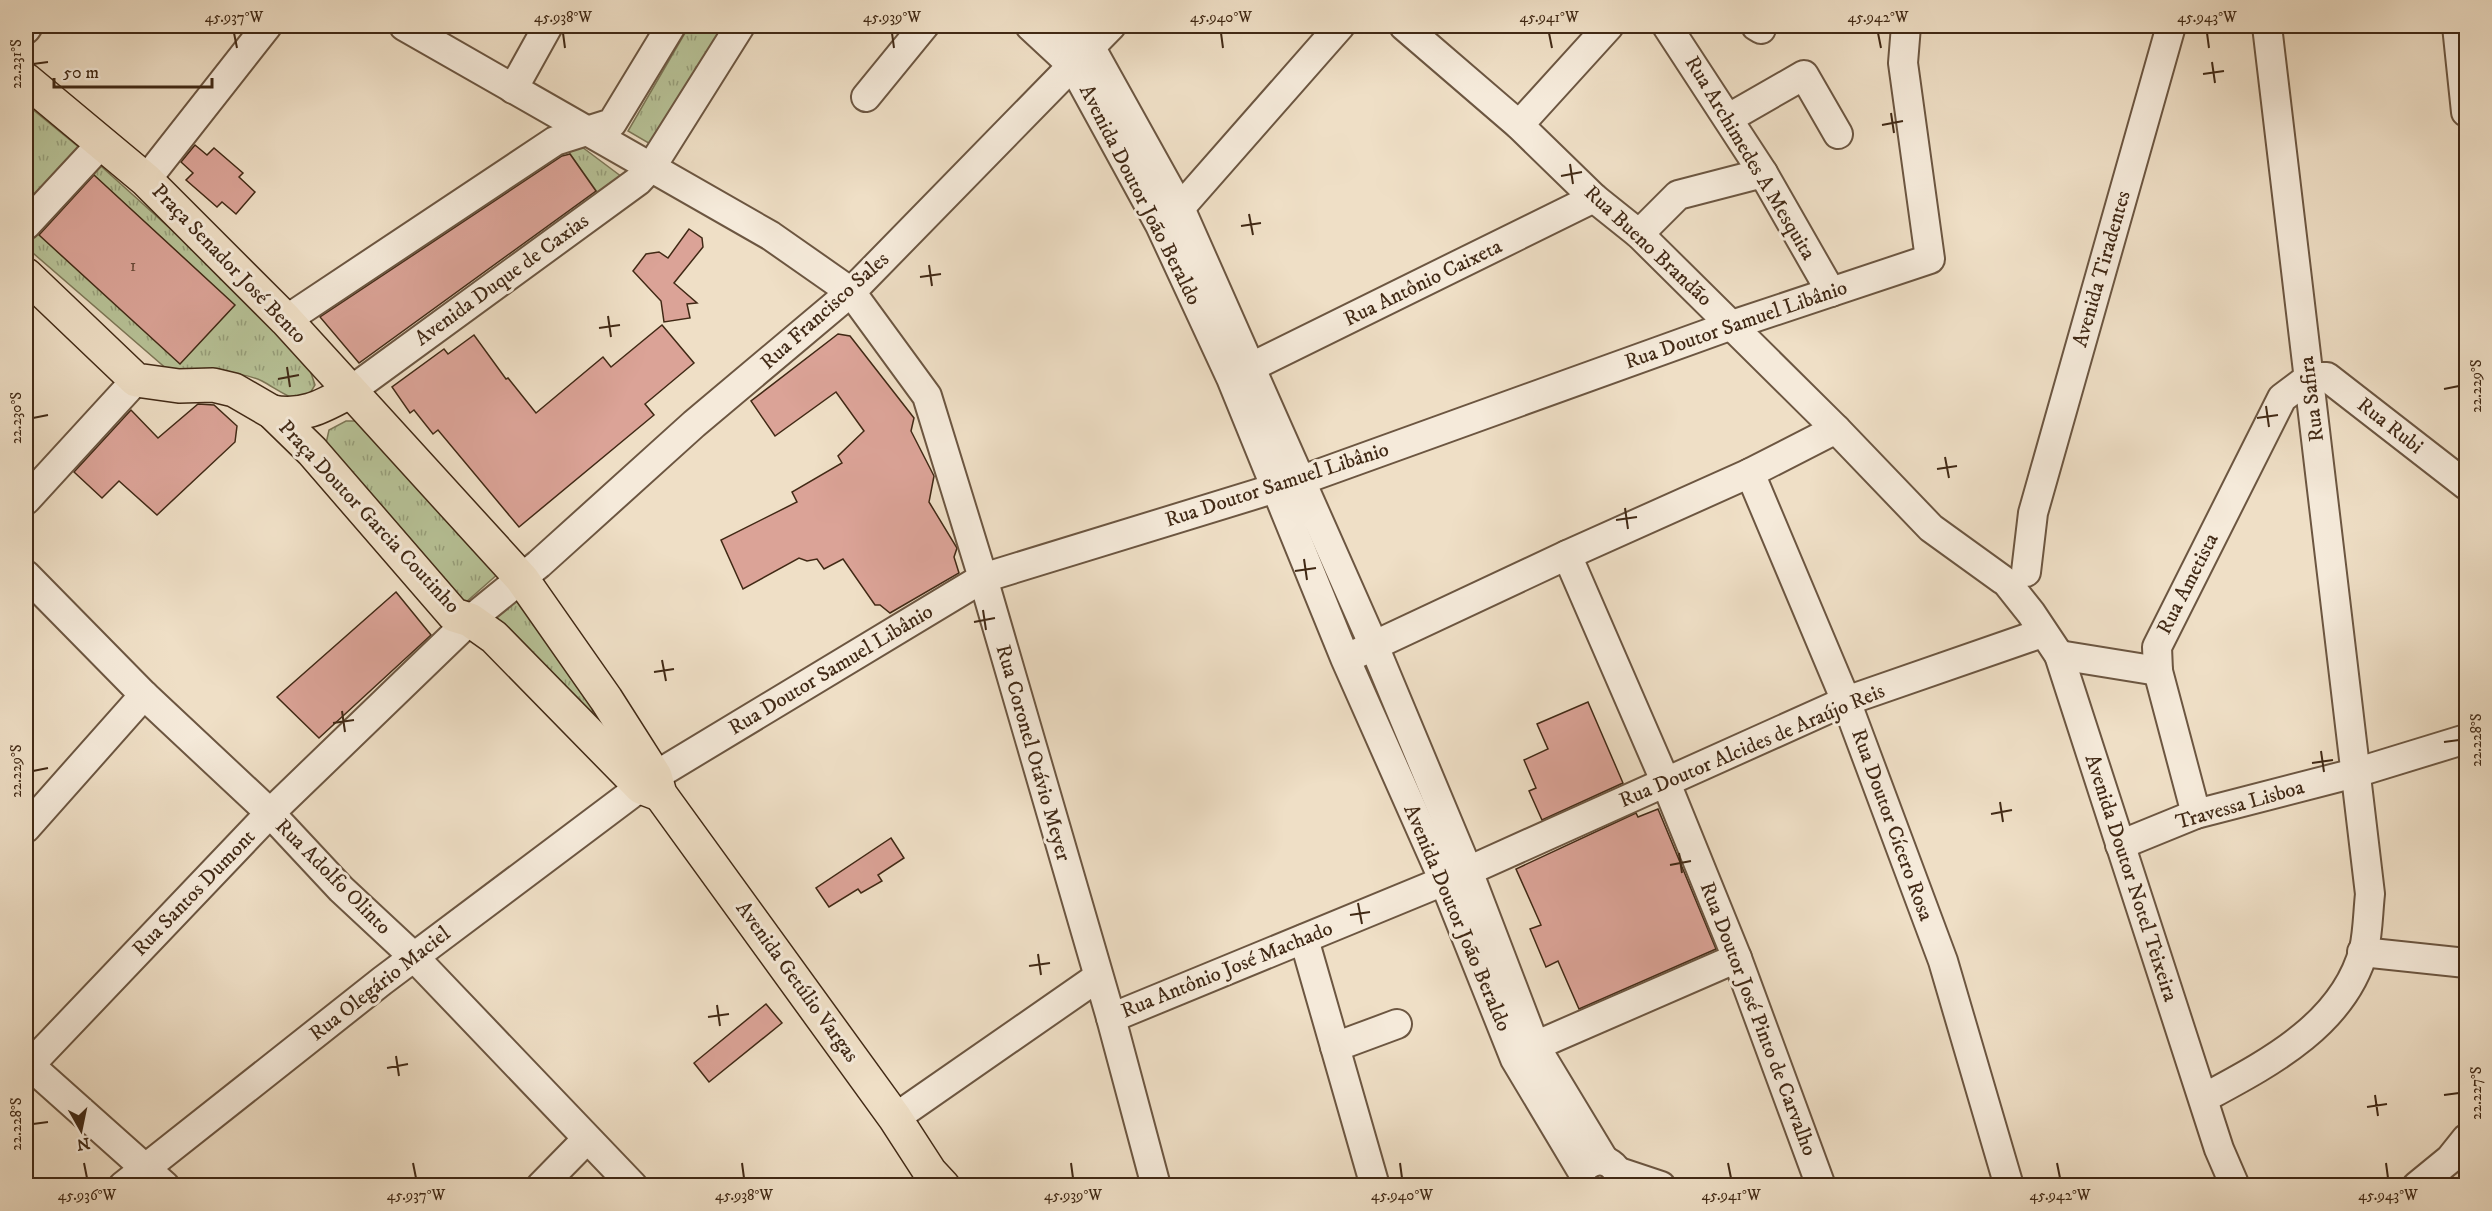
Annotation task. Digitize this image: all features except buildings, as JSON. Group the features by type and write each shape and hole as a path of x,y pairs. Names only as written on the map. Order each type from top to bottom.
{"main road":[{"name":"Praça Senador José Bento","path":"26,80 146,180 286,320 357,400"},
{"path":"26,275 136,380 179,386 213,385 234,390 272,412 288,415 307,413 357,400"},
{"path":"312,451 321,430 357,400"},
{"path":"357,400 522,579"},
{"name":"Praça Doutor Garcia Coutinho","path":"272,412 312,451 454,615 470,620"},
{"name":"Avenida Getúlio Vargas","path":"522,579 606,699 652,786 895,1118 938,1183"},
{"name":"Avenida Getúlio Vargas","path":"470,620 494,637 577,723 652,786"},
{"path":"577,723 592,720 598,715 606,699"}],"street":[{"path":"146,180 267,26"},
{"path":"404,26 652,166"},
{"path":"513,89 548,26"},
{"path":"286,320 555,141 612,123 671,26"},
{"name":"Avenida Duque de Caxias","path":"357,400 638,181 652,166 740,26"},
{"path":"867,97 924,26"},
{"name":"Avenida Doutor João Beraldo","path":"1030,26 1082,57"},
{"name":"Avenida Doutor João Beraldo","path":"1065,26 1170,216 1290,484 1374,646 1456,876 1515,1059 1606,1178"},
{"name":"Rua Francisco Sales","path":"522,579 694,424 851,292 1111,26"},
{"path":"1170,216 1340,26"},
{"name":"Rua Bueno Brandão","path":"1404,26 1520,124 1594,198 1639,234 1836,429 1931,528 1960,551 2012,574"},
{"path":"1520,124 1609,26"},
{"name":"Rua Archimedes A Mesquita","path":"1667,26 1763,172 1831,292"},
{"name":"Rua Doutor Samuel Libânio","path":"652,786 983,578 1290,484 1732,325 1930,259 1903,63 1906,26"},
{"name":"Avenida Tiradentes","path":"2012,574 2033,513 2172,26"},
{"name":"Rua Safira","path":"2204,1098 2275,1060 2317,1025 2348,986 2362,952 2370,894 2267,26"},
{"path":"2457,26 2466,112"},
{"path":"1729,118 1804,75 1838,134"},
{"path":"26,225 102,143"},
{"name":"Rua Coronel Otávio Meyer","path":"652,166 771,236 851,292 927,396 983,578 1111,1018 1156,1185"},
{"path":"1639,234 1678,195 1763,172"},
{"name":"Rua Antônio Caixeta","path":"1242,373 1594,198"},
{"name":"Rua Rubi","path":"2310,377 2326,377 2466,485"},
{"name":"Rua Ametista","path":"2196,814 2158,672 2157,647 2282,398 2310,377"},
{"path":"26,500 136,380"},
{"path":"1345,658 1750,473 1836,429"},
{"name":"Rua Doutor Cícero Rosa","path":"1750,473 1846,701 1942,961 2009,1185"},
{"name":"Avenida Doutor João Beraldo","path":"1290,484 1345,658 1456,876 1535,1046 1606,1178"},
{"name":"Rua Doutor José Pinto de Carvalho","path":"1567,555 1666,783 1737,958 1821,1185"},
{"name":"Avenida Doutor Notel Teixeira","path":"2012,574 2037,623 2059,655 2204,1098 2219,1149 2226,1185"},
{"name":"Rua Adolfo Olinto","path":"26,575 144,695 270,813 341,889 414,957 633,1185"},
{"name":"Praça Doutor Garcia Coutinho","path":"470,620 522,579"},
{"name":"Rua Santos Dumont","path":"27,1065 270,813 470,620"},
{"name":"Rua Doutor Alcides de Araújo Reis","path":"1456,876 1846,701 2037,623"},
{"path":"2059,655 2158,672"},
{"path":"26,828 144,695"},
{"name":"Travessa Lisboa","path":"2120,845 2196,814 2355,773 2466,739"},
{"name":"Rua Olegário Maciel","path":"123,1185 155,1177 414,957 652,786"},
{"name":"Rua Antônio José Machado","path":"1111,1018 1456,876"},
{"path":"1304,939 1375,1185"},
{"path":"2362,952 2466,963"},
{"path":"1535,1046 1737,958"},
{"path":"895,1118 1098,977"},
{"path":"1335,1047 1397,1024"},
{"path":"27,1065 155,1177"},
{"path":"541,1185 587,1138"},
{"name":"Avenida Doutor Notel Teixeira","path":"2219,1149 2235,1185"},
{"path":"2417,1185 2461,1156"},
{"path":"1606,1178 1661,1185"}],"green space":[{"path":"689,26 726,26 652,145 628,131"},
{"path":"26,104 92,158 234,286 310,370 315,385 309,395 300,401 262,381 242,375 216,371 168,370 26,247"},
{"path":"574,141 626,180 602,199 565,147"},
{"path":"346,421 366,421 499,573 465,603 325,448 329,430"},
{"path":"521,587 599,699 593,711 579,716 484,617"}]}
